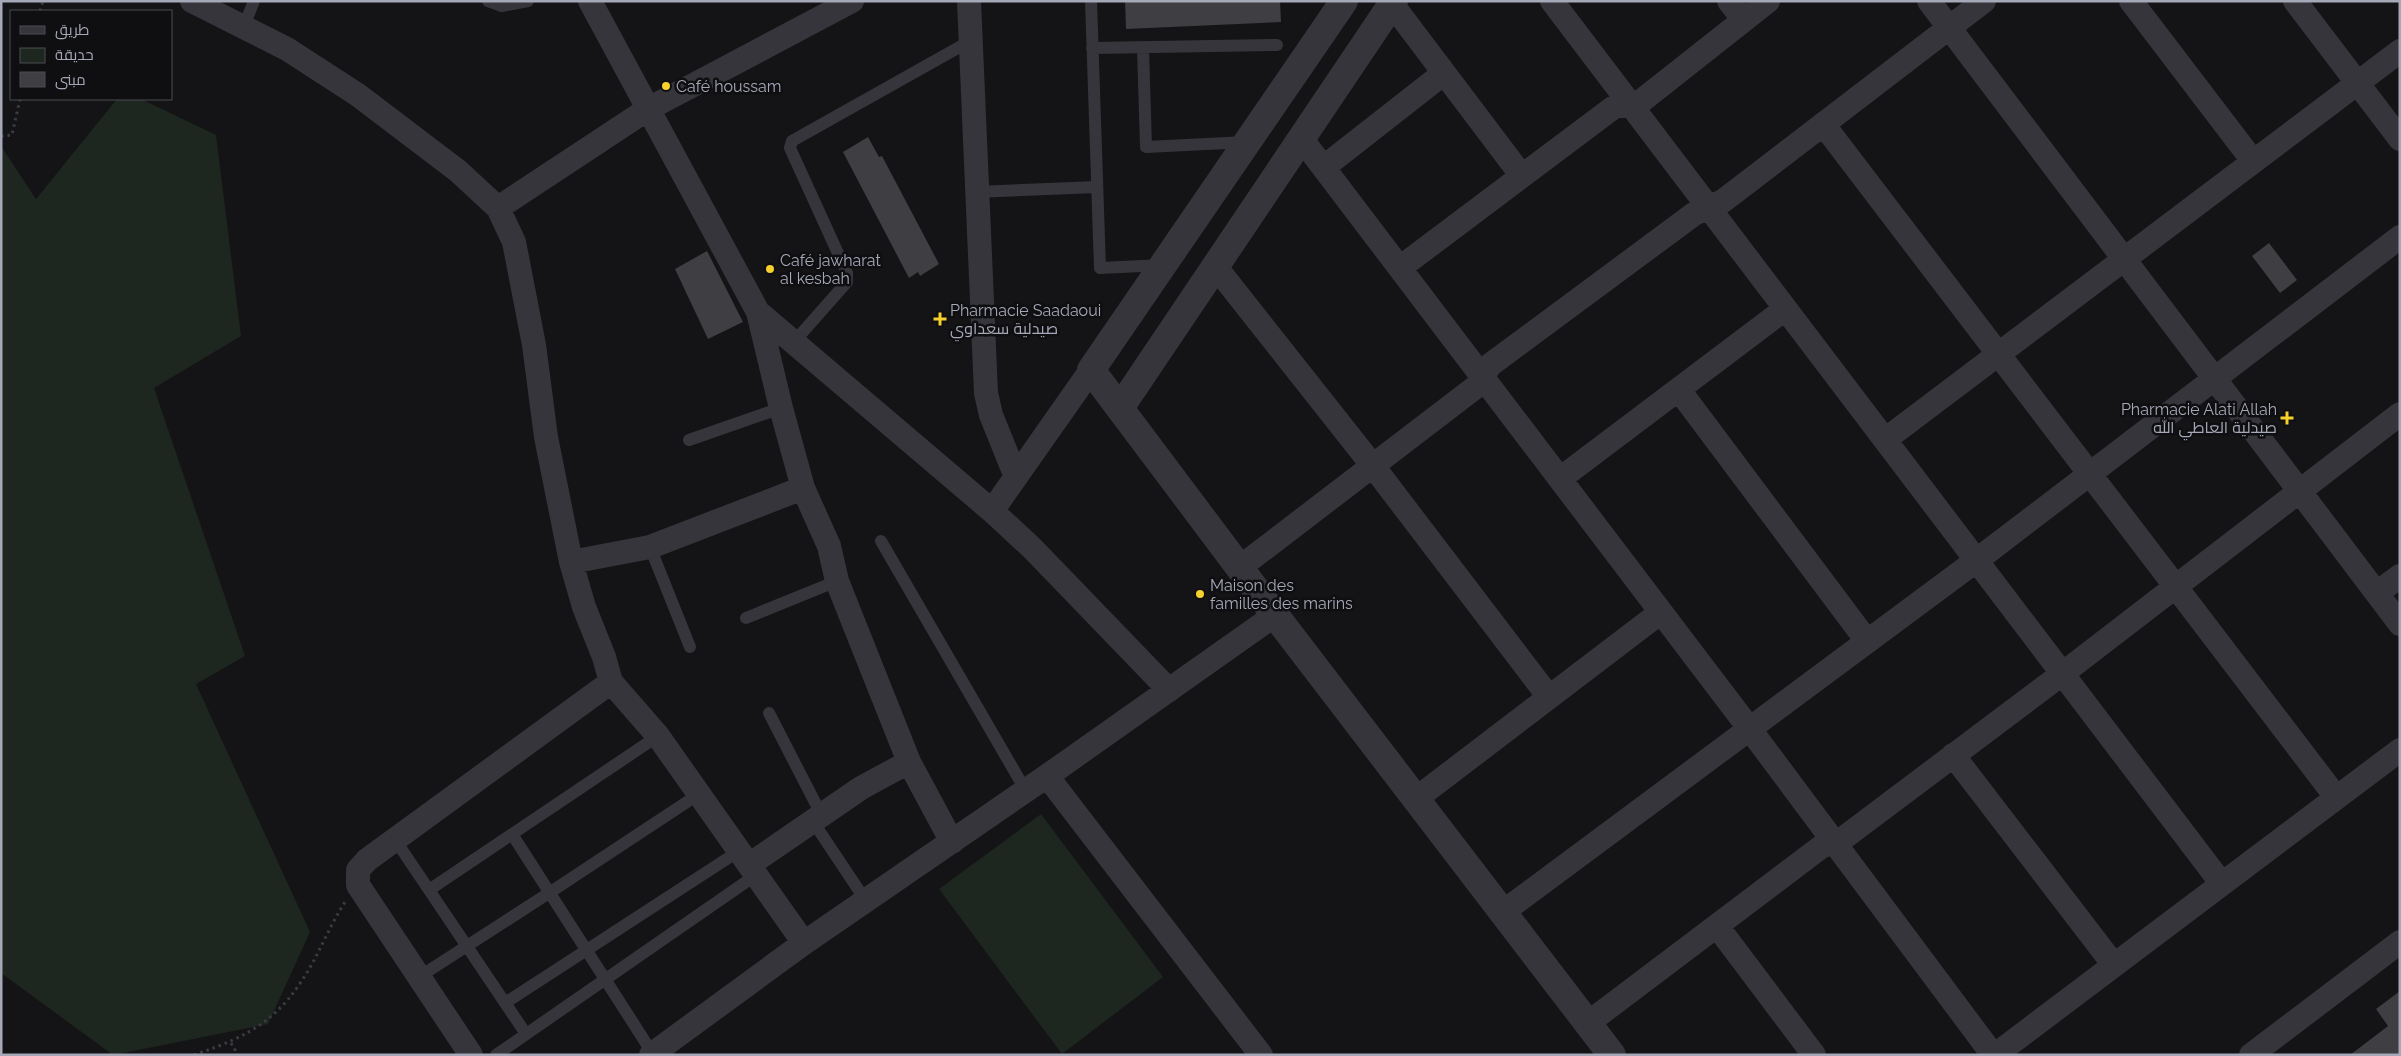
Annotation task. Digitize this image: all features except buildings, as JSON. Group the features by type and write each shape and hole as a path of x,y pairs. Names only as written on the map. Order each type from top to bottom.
{"street":[{"path":"192,1 288,49 358,95 458,171 498,208 514,242 534,345 546,437 571,562 584,607 604,657 611,682 658,736 804,943"},
{"path":"590,1 758,312 781,408 804,488 829,546 837,581 909,762 952,842"},
{"path":"498,208 648,109 852,1"},
{"path":"969,1 986,393 991,415 1016,477"},
{"path":"1553,1 1628,104 1886,440 2222,884"},
{"path":"1730,1 1744,20"},
{"path":"1401,268 1614,107 1640,102 1768,1"},
{"path":"1929,1 2400,624"},
{"path":"1239,568 1477,386 1490,366 1694,214 1723,201 1984,1"},
{"path":"2131,1 2253,160"},
{"path":"2295,1 2400,139"},
{"path":"1120,408 1393,2 1522,176"},
{"path":"992,511 1165,265 1248,142 1333,9"},
{"path":"1886,440 2253,160 2400,51"},
{"path":"1324,167 1444,73"},
{"path":"1823,124 2336,797"},
{"path":"1301,138 1484,376 1994,1055 2400,750"},
{"path":"1503,912 1977,560 2400,237"},
{"path":"1215,266 1373,466 1549,697"},
{"path":"1561,478 1785,309"},
{"path":"758,312 992,511 1032,548 1169,690"},
{"path":"1091,370 1239,568 1612,1055"},
{"path":"1679,390 1867,641"},
{"path":"1588,1023 1821,847 1845,837 2062,674 2400,414"},
{"path":"571,562 650,547 804,488"},
{"path":"2377,593 2400,576"},
{"path":"1417,798 1661,612"},
{"path":"652,1054 804,943 1026,791 1275,615"},
{"path":"471,1055 358,885 358,870 362,865 611,682"},
{"path":"1953,755 2114,965"},
{"path":"748,863 861,788 909,762"},
{"path":"1047,776 1261,1055"},
{"path":"1717,926 1814,1055"},
{"path":"2251,1055 2398,946"}],"lane":[{"path":"244,26 254,1"},
{"path":"488,1 502,6 528,1"},
{"path":"1091,1 1100,268 1165,265"},
{"path":"793,342 847,282 846,274 790,148 792,141 972,40"},
{"path":"1092,48 1277,46"},
{"path":"1143,48 1146,147 1248,142"},
{"path":"976,192 1098,186"},
{"path":"689,440 781,408"},
{"path":"880,541 1026,791"},
{"path":"650,547 690,647"},
{"path":"746,618 837,581"},
{"path":"768,713 816,817 866,901"},
{"path":"430,890 658,736"},
{"path":"418,976 549,893 698,794"},
{"path":"512,834 652,1054"},
{"path":"396,841 526,1034"},
{"path":"505,1003 587,950 748,863"},
{"path":"496,1055 605,980 748,863"}],"path":[{"path":"1,136 12,135 20,100"},
{"path":"194,1055 231,1042 272,1017 292,996 342,907 358,885"},
{"path":"231,1042 238,1055"}],"green space":[{"path":"116,100 143,100 216,135 241,336 154,388 245,656 196,684 310,932 268,1024 113,1055 1,973 1,146 36,199"},
{"path":"1041,814 1163,977 1062,1054 939,889"}],"place":[{"name":"Café houssam","path":"666,86"},
{"name":"Café jawharat al kesbah","path":"770,269"},
{"name":"Pharmacie Saadaoui صيدلية سعداوي","path":"940,319"},
{"name":"Pharmacie Alati Allah صيدلية العاطي الله","path":"2287,418"},
{"name":"Maison des familles des marins","path":"1200,594"}]}
